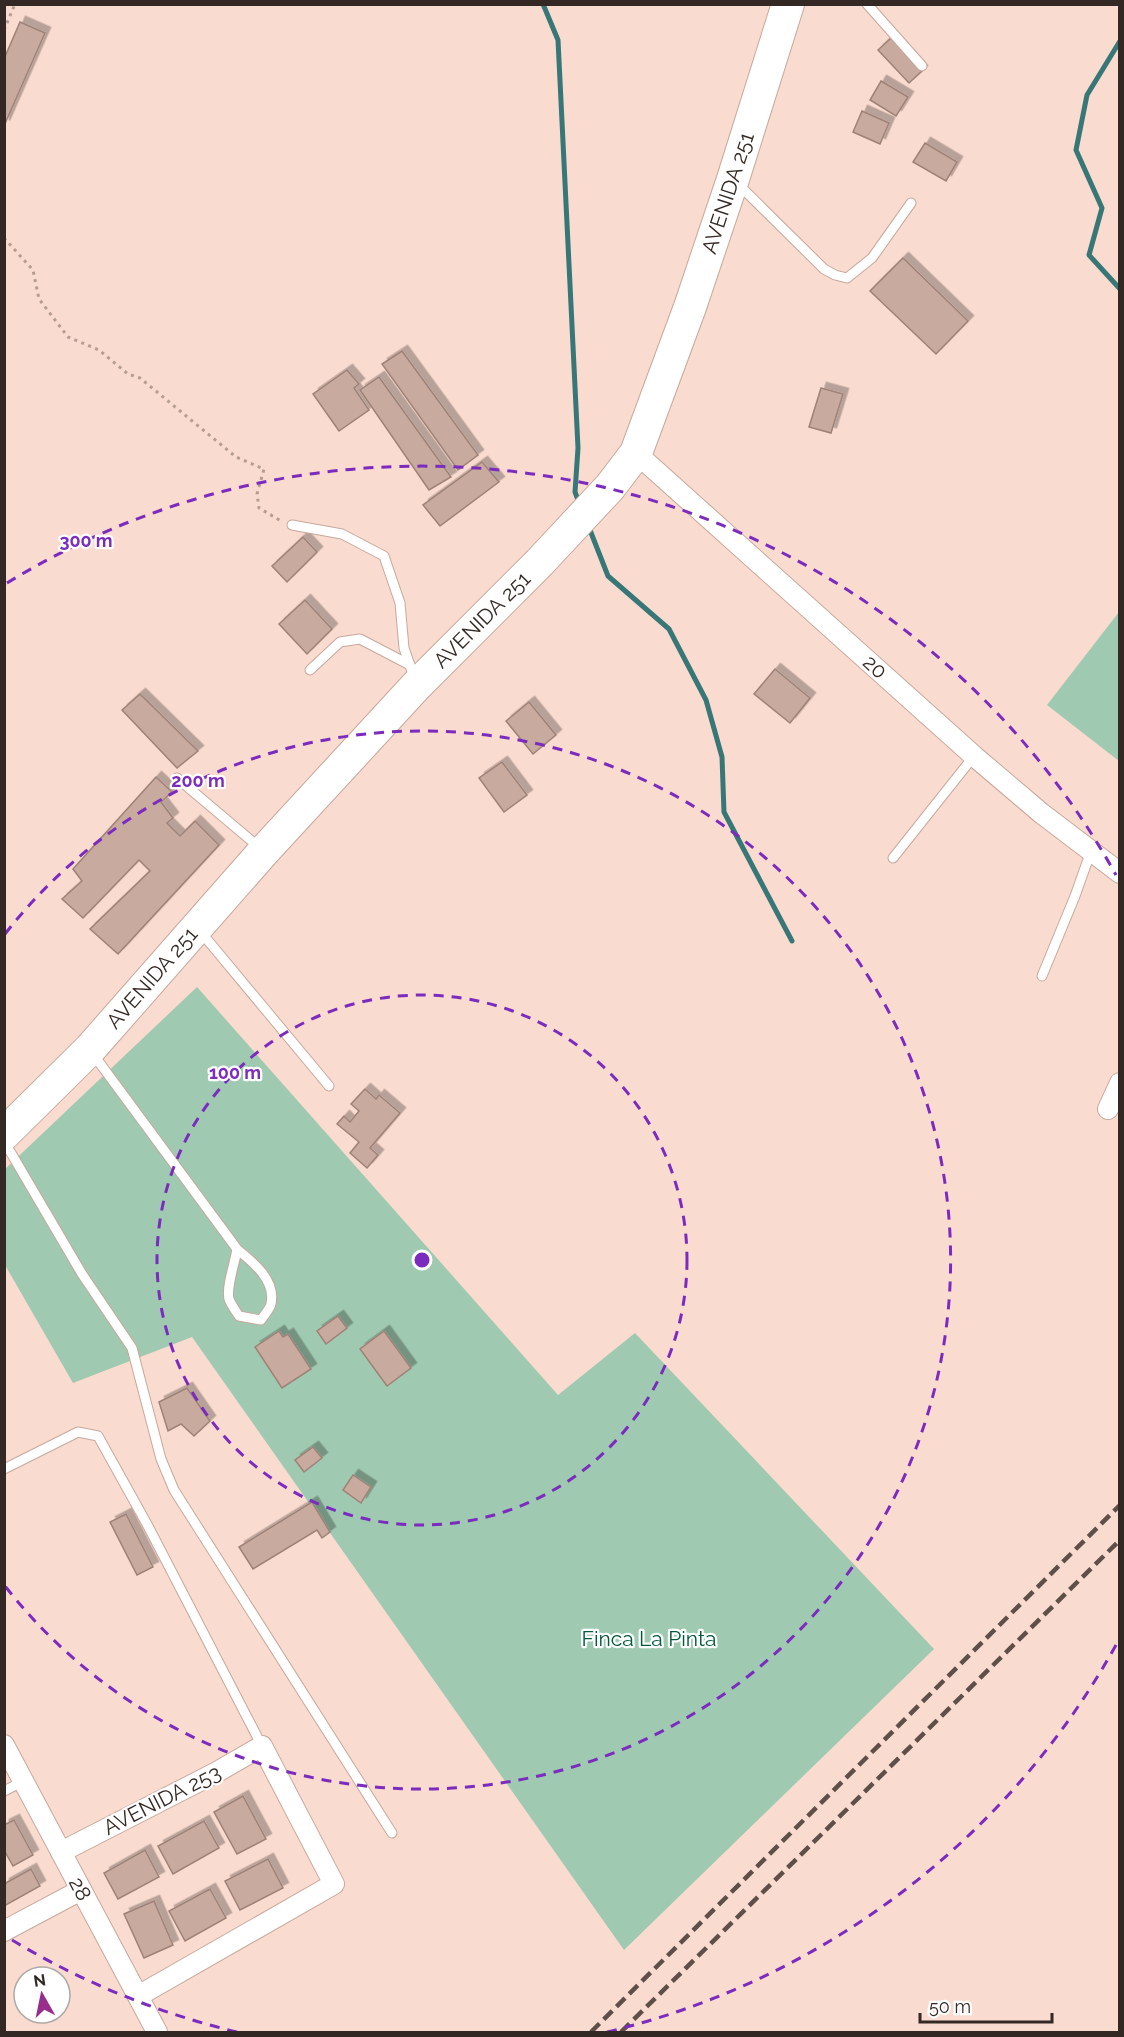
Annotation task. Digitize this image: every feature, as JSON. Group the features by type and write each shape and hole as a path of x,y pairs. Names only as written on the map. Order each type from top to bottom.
{"main road":[{"name":"AVENIDA 251","path":"4,1134 90,1050 414,675 540,562 610,488 636,453 683,328 788,4"}],"street":[{"name":"20","path":"636,453 974,756 1041,813 1119,873"},
{"path":"1108,1109 1119,1083"},
{"name":"28","path":"4,1745 157,2032"},
{"path":"138,1996 334,1884 262,1746"},
{"name":"AVENIDA 253","path":"61,1852 218,1772 262,1746"},
{"path":"4,1931 81,1890"}],"lane":[{"path":"867,4 922,66"},
{"path":"733,179 824,268 835,275 848,278 872,258 911,203"},
{"path":"292,525 342,534 384,556 400,603 404,648 414,675"},
{"path":"310,670 340,642 360,639 414,675"},
{"path":"893,858 974,756"},
{"path":"177,778 264,851"},
{"path":"1042,976 1091,851"},
{"path":"196,927 329,1086"},
{"path":"90,1050 237,1249 260,1269 270,1290 271,1305 261,1320 239,1316 229,1298 229,1284 235,1268 237,1249"},
{"path":"4,1141 82,1274 132,1348 160,1459 174,1490 392,1833"},
{"path":"4,1469 78,1432 98,1436 148,1526 262,1746"},
{"path":"4,1791 24,1781"}],"path":[{"path":"4,30 15,4"},
{"path":"4,238 33,270 39,299 68,337 99,351 128,374 140,378 236,457 264,470 257,494 259,508 278,520 292,525"}],"green space":[{"path":"1119,612 1119,761 1047,705"},
{"name":"Finca La Pinta","path":"197,987 558,1395 635,1333 934,1649 624,1950 192,1337 73,1383 5,1265 4,1170"}],"building":[{"path":"20,22 45,33 4,126 4,59"},
{"path":"891,38 922,71 909,83 878,50"},
{"path":"881,81 908,97 896,116 870,100"},
{"path":"862,111 889,123 880,144 853,132"},
{"path":"925,143 957,162 946,181 913,162"},
{"path":"903,258 968,321 936,354 870,291"},
{"path":"402,351 478,455 458,470 382,364"},
{"path":"347,370 359,384 354,388 369,410 339,431 313,394"},
{"path":"379,377 451,477 429,490 360,390"},
{"path":"821,388 843,394 831,433 809,427"},
{"path":"482,462 499,482 440,526 423,505"},
{"path":"303,537 317,552 287,582 272,566"},
{"path":"305,600 332,629 307,654 279,624"},
{"path":"775,669 810,698 790,723 754,694"},
{"path":"140,694 198,751 177,768 122,710"},
{"path":"529,702 556,735 533,754 506,721"},
{"path":"502,762 527,795 504,812 479,778"},
{"path":"156,777 172,792 161,802 173,818 167,823 180,836 195,821 219,845 118,954 90,929 150,871 139,860 83,918 62,899 82,881 73,869"},
{"path":"365,1089 376,1099 379,1095 400,1113 370,1148 378,1155 367,1168 350,1153 359,1142 337,1124 344,1116 350,1122 359,1111 351,1104"},
{"path":"338,1316 347,1328 326,1344 317,1331"},
{"path":"279,1331 283,1337 288,1334 311,1369 282,1388 255,1347"},
{"path":"384,1331 411,1368 387,1386 360,1349"},
{"path":"187,1388 210,1421 194,1436 181,1424 168,1431 159,1402"},
{"path":"313,1447 322,1458 304,1472 295,1460"},
{"path":"353,1475 371,1487 361,1503 343,1490"},
{"path":"312,1502 330,1532 322,1538 317,1530 253,1569 239,1547"},
{"path":"126,1514 153,1567 137,1575 110,1522"},
{"path":"243,1796 266,1839 237,1854 214,1812"},
{"path":"14,1820 33,1855 13,1866 4,1850 4,1825"},
{"path":"204,1821 219,1848 173,1874 158,1846"},
{"path":"145,1850 159,1877 118,1899 104,1873"},
{"path":"268,1859 283,1888 240,1910 225,1881"},
{"path":"31,1869 40,1886 4,1906 4,1884"},
{"path":"210,1889 226,1918 185,1941 169,1911"},
{"path":"154,1901 173,1945 144,1958 124,1914"}],"waterway":[{"path":"543,4 558,40 578,448 575,492 580,505"},
{"path":"1120,41 1087,95 1076,150 1102,208 1089,255 1120,289"},
{"path":"588,525 608,576 669,629 706,700 722,757 724,812 792,941"}],"railway":[{"path":"591,2032 1120,1505"},
{"path":"621,2032 1120,1540"}]}
